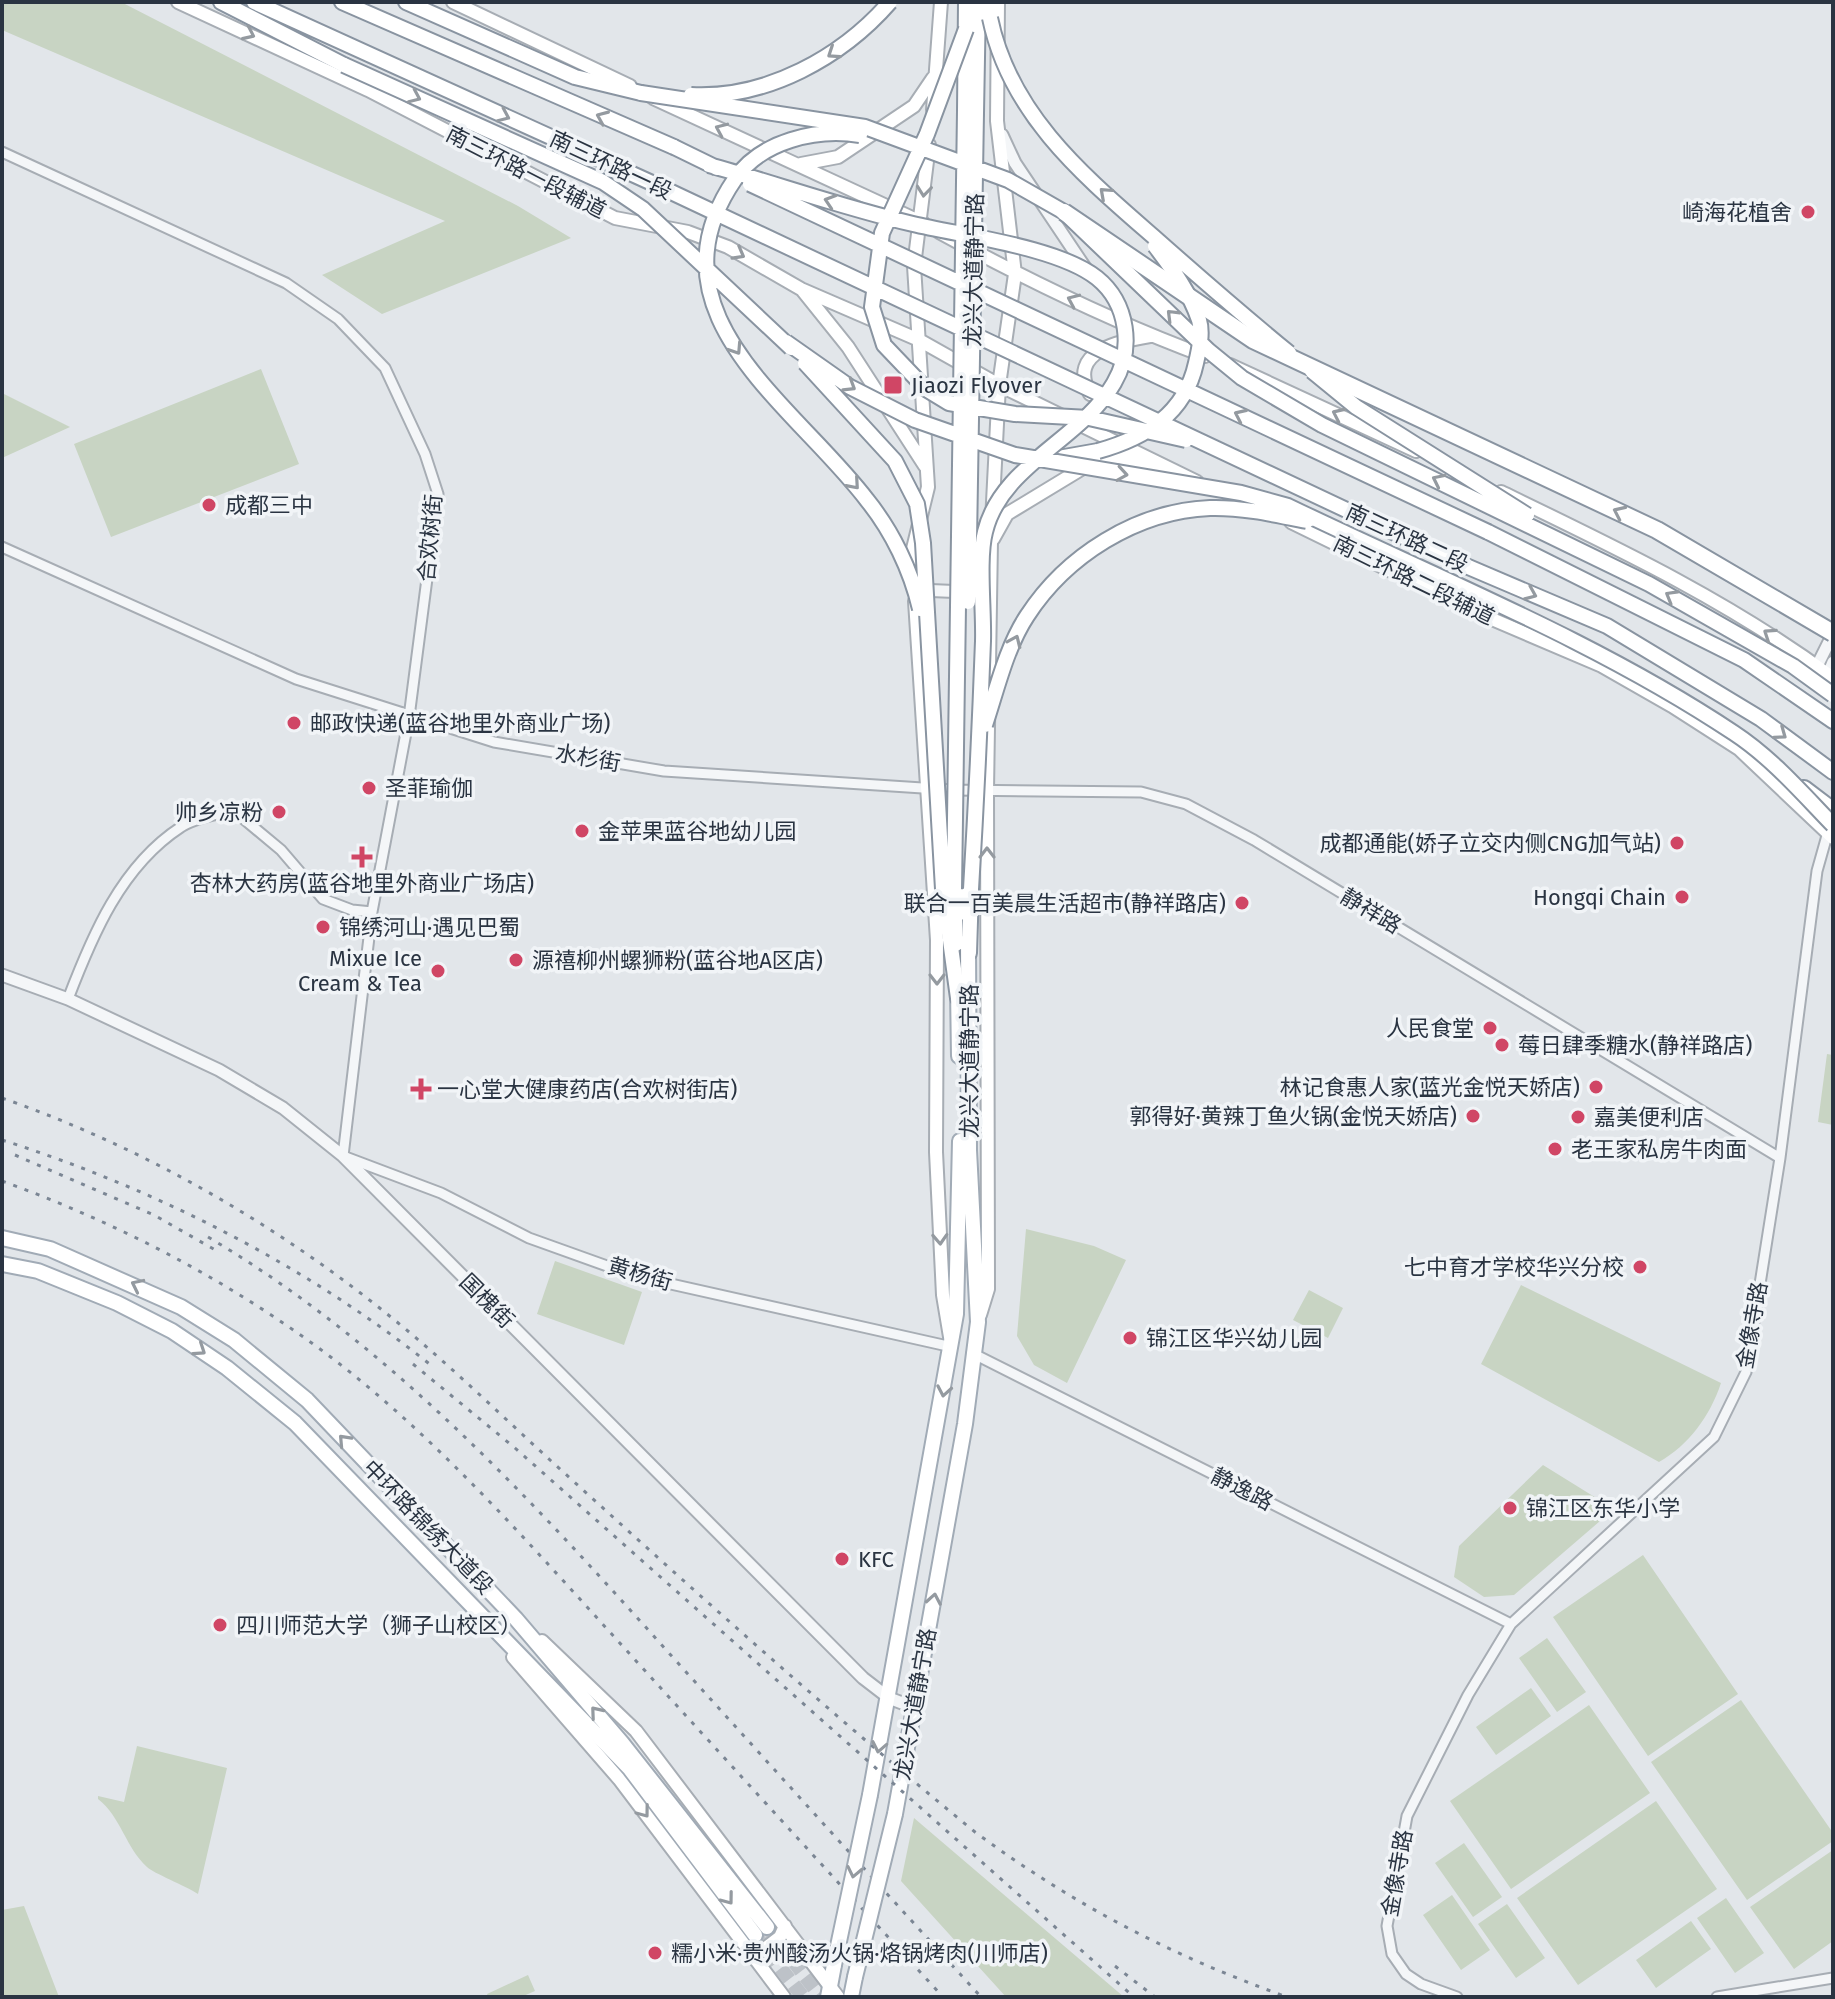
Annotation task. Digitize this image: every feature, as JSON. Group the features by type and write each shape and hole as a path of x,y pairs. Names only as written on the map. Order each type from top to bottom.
{"highway":[{"path":"1064,212 1253,340 1657,530 1833,634"},
{"path":"1778,768 1833,811"}],"main road":[{"name":"南三环路一段辅道","path":"178,2 368,90 615,218 688,232 728,247 801,289 919,340 965,366"},
{"path":"221,2 344,65 603,182 643,209 786,342 895,461 917,504 923,543 928,649 958,888"},
{"name":"南三环路一段","path":"254,2 966,330"},
{"name":"南三环路一段","path":"342,2 674,147 968,287"},
{"path":"406,2 476,36 575,77 641,93 865,127 1008,180 1064,212 1209,351 1242,378 1322,425 1585,551"},
{"path":"453,2 920,221 1015,274 1151,336 1249,372 1630,553 1719,601 1828,670"},
{"path":"641,93 698,96 752,87 813,66 864,32 890,2"},
{"path":"941,2 937,72 914,266 928,487 912,553 924,724 924,786 937,940 936,1152 943,1295 952,1347"},
{"path":"966,2 971,112"},
{"path":"971,112 978,2"},
{"path":"989,2 994,38 1010,82 1037,124 1071,162 1239,312 1356,407 1585,551 1793,666 1833,695"},
{"path":"978,1322 988,1289 987,790 991,541 999,385 1015,274 997,121 998,2"},
{"path":"966,29 927,134 882,233 872,307 884,345 926,389 949,403 978,410 1089,418 1136,426 1225,451"},
{"path":"801,164 838,157 914,106 937,72"},
{"name":"龙兴大道静宁路","path":"832,1993 834,1965 889,1698 956,1314 960,1164 958,888 971,112"},
{"path":"910,143 852,134 813,134 783,143 746,162 723,195 708,230 704,261 713,306 732,344 763,387 868,501 897,547 917,597 928,649"},
{"path":"709,165 838,204 1042,252 1096,277 1122,310 1126,325 1125,345 1113,384 1100,402 1021,474 1003,496 985,532 980,740 958,888"},
{"path":"1045,460 1082,456 1137,439 1176,410 1192,381 1200,324 1185,286 1135,220"},
{"name":"南三环路二段","path":"968,287 1488,532 1744,660 1833,721"},
{"path":"801,289 848,347 924,464 928,487"},
{"name":"南三环路二段","path":"966,330 1459,563 1607,626 1761,719 1833,772"},
{"path":"1133,447 1104,421 1085,385 1088,362 1103,345 1151,336"},
{"path":"786,342 850,387 915,420 1015,455 1241,493 1288,506 1596,653 1736,734 1778,768 1832,829"},
{"name":"南三环路二段辅道","path":"965,366 1133,447 1181,475 1328,537 1473,611 1602,666 1739,749 1832,829"},
{"path":"991,541 1007,514 1101,457 1118,457 1181,475"},
{"path":"980,740 1025,618 1072,562 1099,544 1148,521 1210,508 1306,521 1354,538"},
{"name":"龙兴大道静宁路","path":"851,1997 895,1814 915,1708 965,1424 978,1322 969,1150 969,953 958,888"},
{"name":"中环路锦绣大道段","path":"2,1238 50,1249 181,1307 234,1340 307,1400 516,1619 622,1743 756,1936"},
{"name":"中环路锦绣大道段","path":"2,1264 38,1271 117,1303 172,1331 227,1368 295,1423 451,1580 630,1769 756,1936"},
{"path":"516,1619 636,1731 785,1926 832,1993"},
{"path":"756,1936 763,1950 780,1937 785,1926"},
{"path":"756,1936 784,1997"}],"street":[{"path":"997,121 1015,163 1127,325"},
{"name":"合欢树街","path":"2,152 286,283 338,319 385,368 425,454 438,494 409,717 372,912 343,1156"},
{"name":"水杉街","path":"2,547 296,679 494,742 664,771 924,786"},
{"path":"914,590 973,591 984,600 992,618"},
{"path":"1828,670 1833,634"},
{"name":"静祥路","path":"924,786 1141,792 1186,804 1254,840 1780,1158"},
{"path":"68,999 95,927 138,866 182,826 233,810 281,850 323,899 352,910 372,912"},
{"name":"金像寺路","path":"1457,1997 1421,1984 1406,1974 1392,1954 1387,1926 1407,1816 1468,1695 1511,1624 1714,1437 1746,1372 1780,1158 1817,871 1832,829"},
{"name":"国槐街","path":"2,975 68,999 219,1070 283,1108 343,1156 852,1666 889,1698 915,1708"},
{"name":"黄杨街","path":"343,1156 441,1193 529,1238 635,1276 952,1347"},
{"name":"静逸路","path":"972,1353 1511,1624"},
{"path":"1717,1997 1833,1978"}],"green space":[{"path":"2,2 121,2 518,206 571,238 382,314 322,275 445,221 2,30"},
{"path":"261,369 299,464 111,537 74,444"},
{"path":"2,393 70,427 2,458"},
{"path":"1827,1054 1833,1055 1833,1125 1818,1122"},
{"path":"1026,1229 1094,1246 1126,1260 1067,1383 1034,1365 1017,1336"},
{"path":"555,1261 642,1292 624,1345 537,1314"},
{"path":"1521,1285 1721,1383 1711,1407 1689,1438 1659,1462 1481,1364"},
{"path":"1309,1290 1343,1308 1328,1338 1293,1320"},
{"path":"1543,1465 1614,1509 1514,1595 1484,1597 1454,1577 1459,1546"},
{"path":"1643,1555 1738,1694 1648,1756 1553,1617"},
{"path":"1547,1638 1586,1692 1557,1712 1519,1658"},
{"path":"1531,1688 1551,1716 1496,1755 1476,1727"},
{"path":"1741,1700 1833,1833 1833,1841 1747,1900 1651,1762"},
{"path":"1589,1705 1650,1793 1511,1889 1450,1801"},
{"path":"137,1746 227,1768 198,1894 147,1867 98,1799 98,1796 124,1802"},
{"path":"1656,1801 1717,1889 1578,1985 1517,1898"},
{"path":"914,1818 1124,1997 1006,1997 901,1881"},
{"path":"1464,1843 1502,1897 1473,1917 1435,1863"},
{"path":"1833,1850 1833,1941 1794,1969 1750,1907"},
{"path":"1452,1895 1490,1950 1461,1970 1423,1915"},
{"path":"1726,1898 1764,1953 1735,1973 1697,1918"},
{"path":"1507,1904 1545,1958 1516,1978 1478,1924"},
{"path":"24,1906 59,1997 2,1997 2,1910"},
{"path":"1691,1921 1711,1949 1656,1988 1636,1960"},
{"path":"528,1975 535,1991 521,1997 488,1997 487,1994"}],"tunnel":[{"path":"767,1927 821,1997"},
{"path":"755,1935 803,1997"}],"railway":[{"path":"2,1098 55,1118 159,1166 258,1222 306,1254 420,1341 771,1658 975,1832 1049,1883 1124,1926 1203,1964 1287,1997"},
{"path":"2,1140 116,1182 228,1234 333,1295 432,1366"},
{"path":"15,1155 154,1215 217,1251"},
{"path":"2,1181 86,1214 206,1275 320,1349 401,1415 512,1526 943,1997"},
{"path":"208,1237 274,1279 337,1325 454,1426 616,1594 981,1997"},
{"path":"413,1364 515,1448 1134,1997"},
{"path":"1115,1966 1155,1997"}],"place":[{"name":"崎海花植舍","path":"1808,212"},
{"name":"Jiaozi Flyover","path":"893,385"},
{"name":"成都三中","path":"209,505"},
{"name":"邮政快递(蓝谷地里外商业广场)","path":"294,723"},
{"name":"圣菲瑜伽","path":"369,788"},
{"name":"帅乡凉粉","path":"279,812"},
{"name":"金苹果蓝谷地幼儿园","path":"582,831"},
{"name":"成都通能(娇子立交内侧CNG加气站)","path":"1677,843"},
{"name":"杏林大药房(蓝谷地里外商业广场店)","path":"362,857"},
{"name":"Hongqi Chain","path":"1682,897"},
{"name":"联合一百美晨生活超市(静祥路店)","path":"1242,903"},
{"name":"锦绣河山·遇见巴蜀","path":"323,927"},
{"name":"源禧柳州螺狮粉(蓝谷地A区店)","path":"516,960"},
{"name":"Mixue Ice Cream & Tea","path":"438,971"},
{"name":"人民食堂","path":"1490,1028"},
{"name":"莓日肆季糖水(静祥路店)","path":"1502,1045"},
{"name":"林记食惠人家(蓝光金悦天娇店)","path":"1596,1087"},
{"name":"一心堂大健康药店(合欢树街店)","path":"421,1089"},
{"name":"郭得好·黄辣丁鱼火锅(金悦天娇店)","path":"1473,1116"},
{"name":"嘉美便利店","path":"1578,1117"},
{"name":"老王家私房牛肉面","path":"1555,1149"},
{"name":"七中育才学校华兴分校","path":"1640,1267"},
{"name":"锦江区华兴幼儿园","path":"1130,1338"},
{"name":"锦江区东华小学","path":"1510,1508"},
{"name":"KFC","path":"842,1559"},
{"name":"四川师范大学（狮子山校区）","path":"220,1625"},
{"name":"糯小米·贵州酸汤火锅·烙锅烤肉(川师店)","path":"655,1953"}]}
